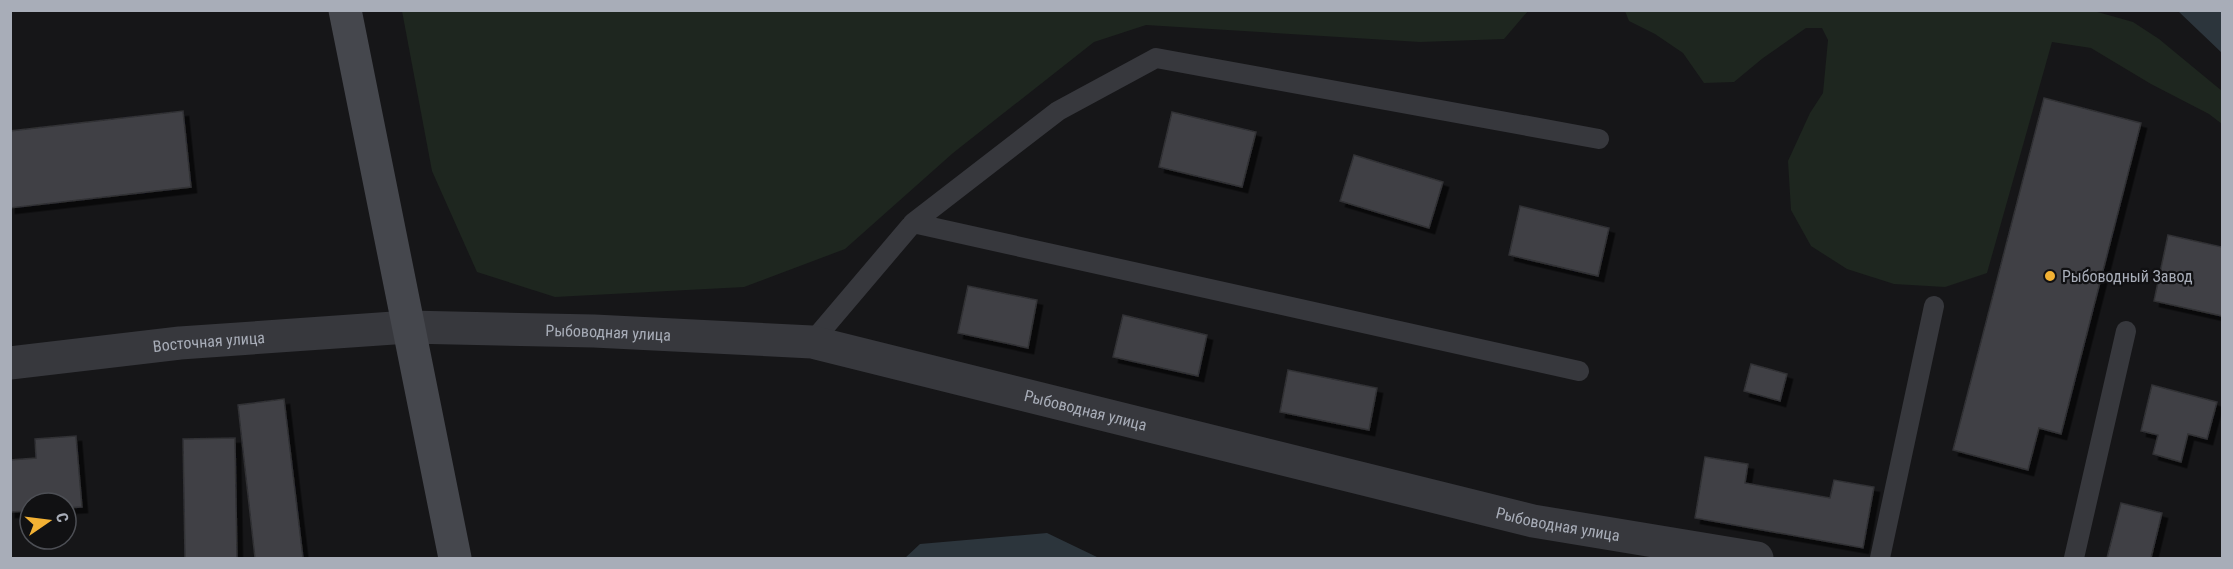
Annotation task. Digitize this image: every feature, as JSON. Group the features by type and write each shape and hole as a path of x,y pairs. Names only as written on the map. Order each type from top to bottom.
{"main road":[{"path":"346,14 456,558"}],"street":[{"name":"Рыбоводная улица","path":"408,327 594,331 812,342 1533,521 1757,558"},
{"name":"Восточная улица","path":"10,363 180,343 408,327"}],"lane":[{"path":"812,342 913,223 1058,111 1156,58 1599,139"},
{"path":"913,223 1579,371"},
{"path":"1880,558 1934,306"},
{"path":"2074,558 2126,331"}],"shaded area":[{"path":"402,10 1528,11 1504,39 1420,42 1146,25 1094,42 953,153 845,249 744,287 555,297 477,272 432,171"},
{"path":"1625,11 2094,11 2133,22 2159,39 2222,91 2222,124 2209,114 2151,84 2091,48 2052,42 1987,273 1945,287 1894,284 1847,269 1811,246 1791,210 1788,161 1810,113 1823,93 1828,40 1822,28 1806,28 1763,58 1734,82 1704,83 1683,53 1655,34 1629,21"},
{"path":"2178,11 2222,11 2222,53"},
{"path":"1047,533 1099,558 905,558 920,544"}],"building":[{"name":"Рыбоводный Завод","path":"2044,98 2141,123 2061,434 2039,428 2028,470 1953,450"},
{"path":"183,111 191,187 10,208 10,131"},
{"path":"1172,112 1256,132 1242,187 1159,167"},
{"path":"1354,155 1443,182 1429,228 1340,201"},
{"path":"1520,206 1609,228 1598,276 1509,255"},
{"path":"2168,235 2222,247 2222,316 2154,301"},
{"path":"968,286 1037,300 1028,348 958,333"},
{"path":"1123,315 1207,335 1198,376 1113,357"},
{"path":"1751,364 1787,374 1780,401 1744,391"},
{"path":"1288,370 1377,388 1369,430 1280,412"},
{"path":"2152,385 2217,402 2207,439 2188,434 2181,462 2153,454 2158,435 2141,431"},
{"path":"284,399 303,558 255,558 238,405"},
{"path":"76,436 82,507 78,507 78,491 18,491 18,512 10,512 10,460 36,458 35,439"},
{"path":"235,438 237,558 185,558 183,439"},
{"path":"1705,457 1748,464 1745,483 1830,498 1834,480 1874,487 1863,548 1695,518"},
{"path":"2121,503 2162,513 2151,558 2107,558"}],"place":[{"name":"Рыбоводный Завод","path":"2050,276"}]}
